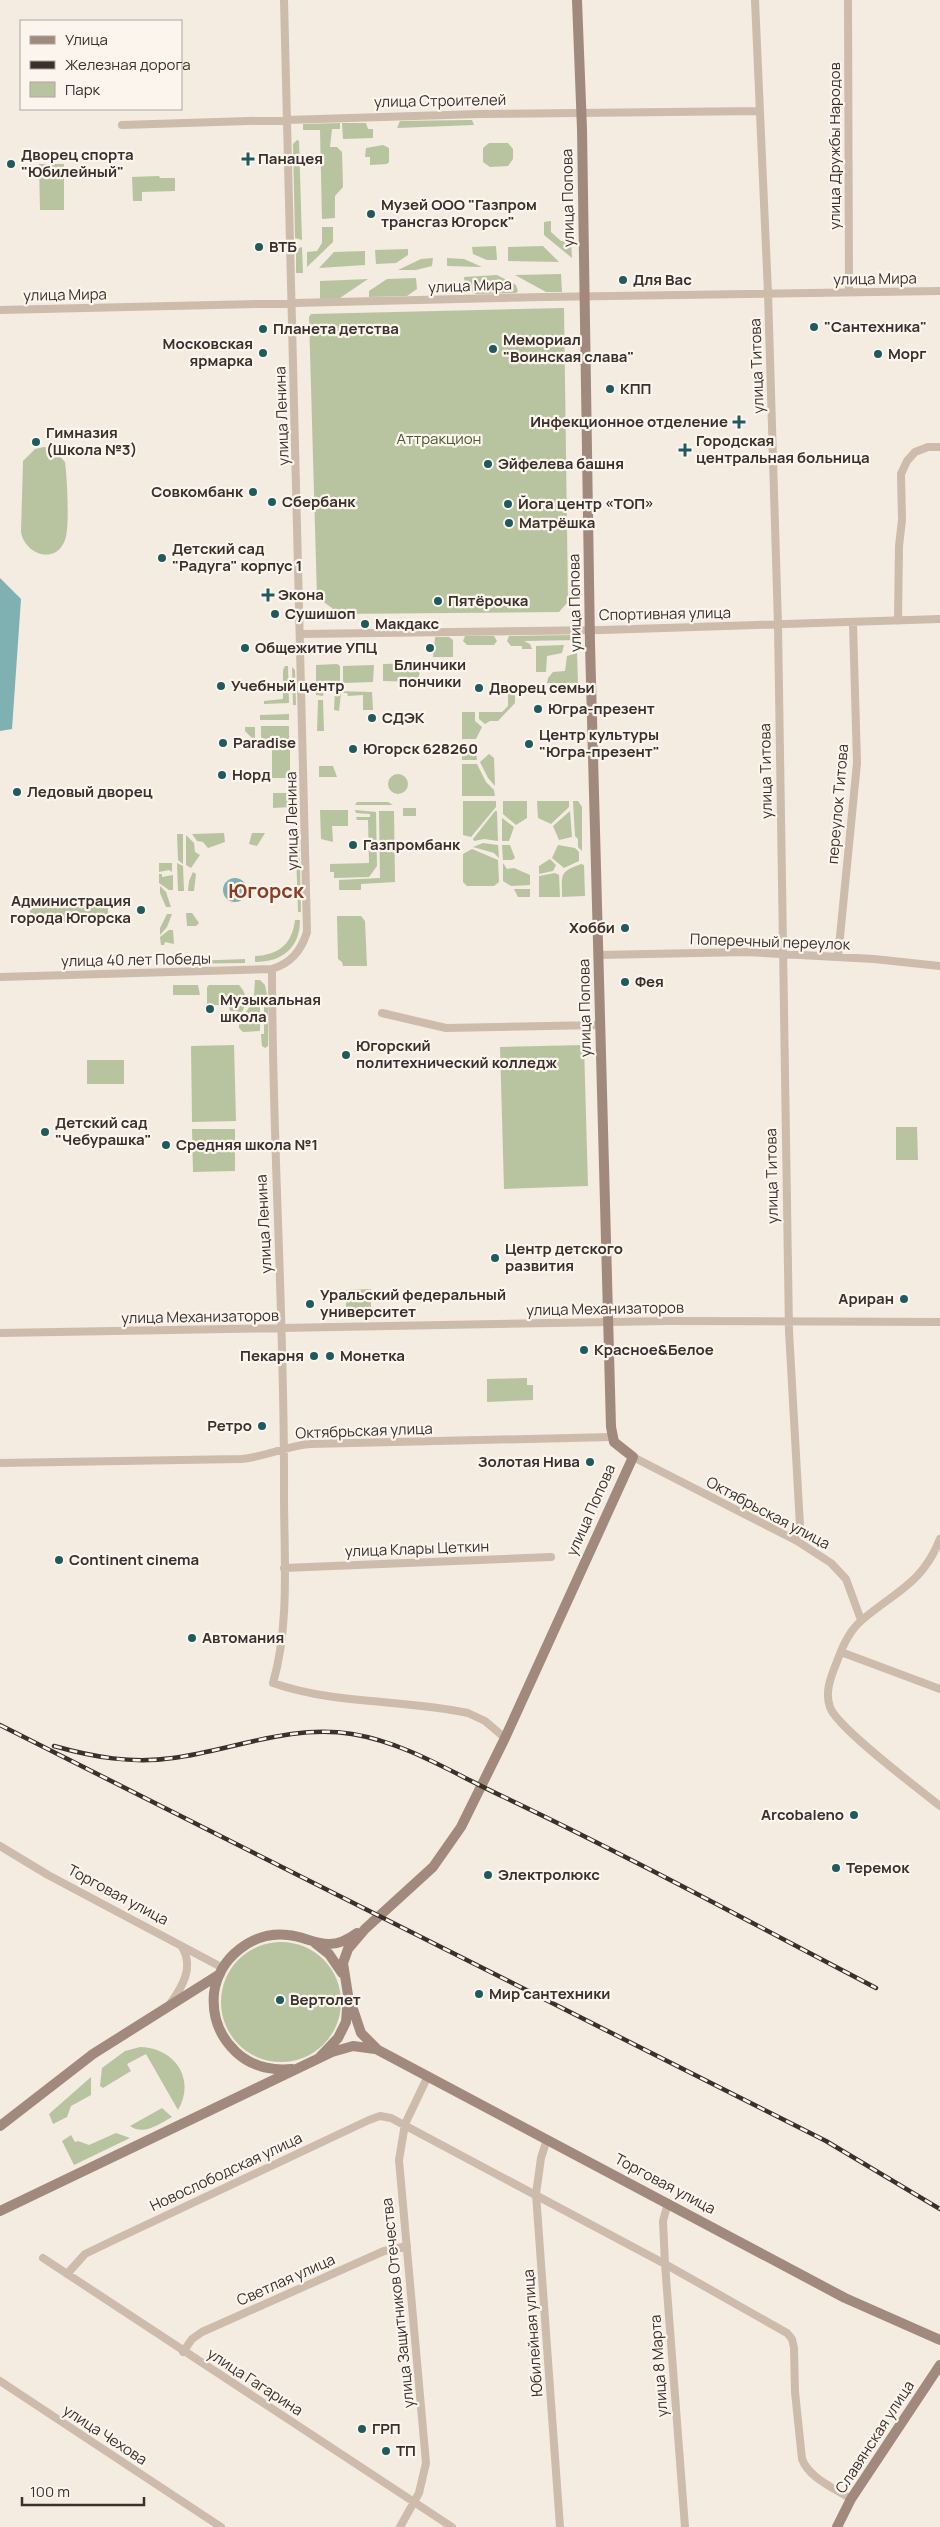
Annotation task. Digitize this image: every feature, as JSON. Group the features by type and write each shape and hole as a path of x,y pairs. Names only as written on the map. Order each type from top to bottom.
{"street":[{"name":"улица Ленина","path":"284,0 302,634 308,926 297,953 284,964 272,969 273,1106 283,1330 284,1450 284,1568 280,1651 273,1682 288,1688 340,1698 468,1713 485,1721 505,1738"},
{"name":"улица Попова","path":"365,1929 424,1876 443,1854 461,1827 505,1738 632,1457 613,1440 608,1323 590,630 582,113 576,0"},
{"name":"улица Титова","path":"755,0 768,293 778,625 789,1321 800,1526 797,1541"},
{"name":"улица Дружбы Народов","path":"848,0 849,292"},
{"name":"улица Строителей","path":"122,125 287,119 759,111"},
{"name":"улица Мира","path":"0,310 940,291"},
{"path":"898,621 899,546 902,520 901,474 906,461 915,452 940,447"},
{"name":"Спортивная улица","path":"302,634 590,630 940,619"},
{"name":"переулок Титова","path":"838,957 857,763 853,623"},
{"name":"Поперечный переулок","path":"599,955 726,952 838,957 940,966"},
{"name":"улица 40 лет Победы","path":"0,977 272,969"},
{"path":"382,1013 446,1028 600,1025"},
{"name":"улица Механизаторов","path":"0,1333 283,1330 608,1323 940,1322"},
{"path":"613,1440 622,1460 622,1477"},
{"name":"Октябрьская улица","path":"0,1463 241,1459 260,1457 293,1446 319,1444 613,1440"},
{"name":"Октябрьская улица","path":"632,1457 820,1554 839,1570 850,1586 861,1620"},
{"path":"940,1539 931,1560 917,1578 861,1620 849,1636 841,1652 828,1688 828,1702 834,1714 854,1735 940,1806"},
{"name":"улица Клары Цеткин","path":"284,1568 551,1557"},
{"path":"931,1560 940,1563"},
{"path":"841,1652 940,1689"},
{"name":"Торговая улица","path":"0,1846 182,1946 221,1971"},
{"path":"0,2126 93,2054 221,1971 241,1948 258,1938 286,1934 323,1943 337,1943 365,1929"},
{"path":"365,1929 345,1955 343,1963 348,1995 361,2033 378,2050"},
{"path":"305,1938 330,1954 345,1979"},
{"path":"169,2005 178,1993 187,1974 187,1957 182,1946"},
{"path":"221,1971 215,1989 214,2010 220,2030 232,2048 247,2060 265,2068 284,2070 303,2066"},
{"path":"319,2058 333,2046 342,2030 348,2013 348,1995"},
{"path":"0,2211 319,2058 353,2046 378,2050"},
{"name":"Торговая улица","path":"378,2050 845,2298 940,2340"},
{"name":"улица Защитников Отечества","path":"400,2527 414,2503 425,2474 426,2454 399,2175 400,2147 405,2124 428,2076"},
{"name":"Новослободская улица","path":"67,2274 84,2254 369,2120 385,2116 405,2124 536,2194 665,2264 786,2333 792,2339 804,2466 816,2477 851,2499"},
{"name":"Юбилейная улица","path":"548,2139 541,2158 536,2194 560,2527"},
{"name":"улица 8 Марта","path":"668,2203 663,2221 665,2264 685,2527"},
{"name":"Светлая улица","path":"183,2352 192,2339 202,2332 384,2251 407,2246"},
{"name":"улица Гагарина","path":"43,2258 183,2352 452,2527"},
{"name":"Славянская улица","path":"837,2527 851,2499 940,2365"},
{"name":"улица Чехова","path":"0,2382 220,2527"}],"green space":[{"path":"472,120 474,125 397,128 400,121"},
{"path":"340,123 340,129 332,129 330,147 337,147 342,152 343,187 335,196 335,218 322,219 320,130 303,130 303,124"},
{"path":"342,123 366,123 368,129 373,129 373,138 343,139"},
{"path":"297,140 299,141 302,240 295,238 293,144"},
{"path":"489,143 508,143 513,149 513,159 508,166 490,167 483,162 483,148"},
{"path":"383,145 389,148 389,162 387,164 370,165 370,157 365,157 366,148"},
{"path":"39,164 64,164 64,210 40,210"},
{"path":"159,176 160,178 175,178 175,191 142,192 142,201 133,201 132,177"},
{"path":"551,221 551,232 561,241 571,241 572,258 544,235 544,222"},
{"path":"322,227 333,227 333,242 307,267 307,252 317,251 322,243"},
{"path":"496,246 497,260 487,260 473,254 472,247"},
{"path":"543,246 559,262 508,261 508,247"},
{"path":"302,247 303,273 296,273 296,252"},
{"path":"408,249 408,255 396,263 376,264 375,250"},
{"path":"365,251 365,265 319,268 334,252"},
{"path":"433,258 432,266 416,270 398,270 421,259"},
{"path":"447,258 464,259 482,267 447,266"},
{"path":"561,274 562,292 546,292 515,275"},
{"path":"497,275 516,285 518,291 516,293 476,294 465,287 464,277"},
{"path":"416,278 417,289 407,296 369,297 369,291 387,279"},
{"path":"368,279 340,298 320,299 320,281"},
{"name":"Аттракцион","path":"564,308 568,602 559,612 333,614 332,608 317,597 309,317 311,314"},
{"path":"44,447 53,449 65,462 68,514 65,540 61,548 55,553 48,555 34,551 28,546 21,532 23,461 35,449"},
{"path":"572,635 578,637 578,640 524,641 530,644 532,649 522,649 522,646 511,646 507,641 509,636"},
{"path":"465,636 494,636 497,641 494,645 467,645 463,641"},
{"path":"435,637 449,637 453,640 453,657 433,657"},
{"path":"564,645 562,653 547,656 546,672 536,672 536,646"},
{"path":"577,653 578,683 547,683 548,678 553,672 565,671 567,656"},
{"path":"421,663 418,682 383,681 383,664"},
{"path":"337,664 340,666 340,683 324,684 323,696 316,695 316,665"},
{"path":"374,665 373,682 343,683 343,666"},
{"path":"285,666 288,666 289,703 264,704 264,701 283,699 283,670"},
{"path":"292,667 295,670 296,705 293,705"},
{"path":"508,687 515,687 515,703 498,721 490,721 485,724 479,719 479,712 502,712 508,706"},
{"path":"335,691 372,692 373,710 363,710 363,695 348,696 347,693 341,693 339,711 334,710"},
{"path":"318,700 323,700 324,731 317,731"},
{"path":"462,712 475,712 475,721 482,727 476,739 462,739"},
{"path":"289,714 289,720 260,720 260,715"},
{"path":"261,726 289,726 289,742 261,743"},
{"path":"245,727 255,727 255,741 245,731"},
{"path":"462,743 475,743 477,760 462,760"},
{"path":"272,748 290,748 290,778 272,778"},
{"path":"489,754 494,758 495,786 488,778 480,762"},
{"path":"462,764 477,764 486,782 494,790 495,796 462,796"},
{"path":"319,766 333,766 337,777 319,777"},
{"path":"398,774 405,777 408,784 405,791 398,794 391,791 388,784 391,777"},
{"path":"273,793 290,793 291,807 273,808"},
{"path":"463,801 496,801 496,807 471,837 463,835"},
{"path":"503,801 527,801 527,818 516,825 503,814"},
{"path":"537,801 569,801 569,807 551,824 538,818"},
{"path":"573,801 578,801 582,807 582,851 578,847 578,839 575,836"},
{"path":"357,802 388,802 393,805 355,805"},
{"path":"403,808 416,808 416,816 403,816"},
{"path":"320,810 348,810 348,826 332,826 333,842 321,839"},
{"path":"355,810 376,812 377,866 369,877 334,878 334,872 330,872 330,864 369,863 368,820 357,820 356,817 370,817 370,814 356,813"},
{"path":"379,811 394,811 395,882 361,884 361,890 339,890 339,880 380,878"},
{"path":"495,811 497,811 498,841 484,839 474,841 473,839"},
{"path":"570,811 572,837 559,840 553,826"},
{"path":"502,818 514,827 509,841 502,841"},
{"path":"295,821 299,825 301,912 298,912"},
{"path":"224,833 225,842 208,848 203,842 197,841 192,834"},
{"path":"252,833 265,833 257,846 249,844"},
{"path":"177,834 183,834 183,864 178,860"},
{"path":"186,835 194,843 195,852 200,855 191,868 186,865"},
{"path":"483,843 498,845 499,858 494,853 473,847"},
{"path":"502,845 510,845 515,858 503,860"},
{"path":"558,845 575,848 579,852 579,861 564,868 552,858"},
{"path":"472,849 498,860 499,882 494,886 467,886 463,882 463,854"},
{"path":"550,859 556,865 553,871 539,874 539,866"},
{"path":"159,863 172,863 172,872 169,870 159,872"},
{"path":"177,863 183,866 184,891 178,891"},
{"path":"503,863 507,869 514,868 530,875 530,885 511,886 503,881"},
{"path":"581,864 584,865 585,896 562,897 563,875 569,869"},
{"path":"193,872 196,874 194,891 188,891 189,881"},
{"path":"555,873 559,875 560,897 539,897 539,876"},
{"path":"159,874 162,874 162,877 173,875 173,890 169,890 159,883"},
{"path":"160,886 166,892 171,907 166,907 160,893"},
{"path":"514,889 530,889 530,897 518,897"},
{"path":"108,902 108,922 30,923 30,904"},
{"path":"186,913 192,913 199,923 196,926 187,926"},
{"path":"167,914 172,914 167,927 160,935 160,928"},
{"path":"337,916 361,916 365,921 367,966 343,966 342,962 338,959"},
{"path":"295,920 300,920 299,930 293,946 288,952 273,959 255,962 255,956 271,953 283,947 291,936"},
{"path":"169,930 173,930 174,944 165,942 164,945 161,945 160,937"},
{"path":"245,959 245,963 165,964 165,962"},
{"path":"255,980 260,980 265,985 268,1000 260,1000 254,995"},
{"path":"173,985 198,985 200,995 173,995"},
{"path":"209,985 239,985 246,999 241,1014 237,1011 230,1011 229,1005 207,1005 207,987"},
{"path":"268,1005 268,1046 265,1048 262,1046 261,1034 264,1034 264,1007"},
{"path":"250,1006 260,1007 260,1031 243,1032 239,1028 239,1022"},
{"path":"234,1045 236,1121 192,1122 191,1046"},
{"path":"584,1045 588,1186 504,1189 500,1047"},
{"path":"87,1060 124,1060 124,1084 87,1084"},
{"path":"896,1127 917,1127 918,1160 896,1160"},
{"path":"192,1129 235,1129 235,1171 193,1172"},
{"path":"371,1289 371,1313 346,1313 346,1290"},
{"path":"527,1378 527,1385 533,1385 533,1400 487,1402 487,1379"},
{"path":"281,1942 304,1946 324,1959 337,1979 341,2002 337,2025 324,2045 304,2058 281,2062 258,2058 238,2045 225,2025 221,2002 225,1979 238,1959 258,1946"},
{"path":"140,2047 163,2053 179,2067 185,2087 178,2110 146,2054 127,2064 131,2071 103,2088 100,2086 102,2068 125,2051"},
{"path":"91,2077 91,2095 71,2106 67,2117 53,2124 49,2114"},
{"path":"162,2108 172,2117 151,2128 141,2130 130,2126"},
{"path":"116,2133 130,2138 74,2165 62,2141 71,2135 75,2142 78,2141 89,2145"}],"water":[{"path":"0,578 21,599 12,729 0,731"},
{"path":"235,878 243,882 247,890 243,898 235,902 227,898 223,890 227,882"}],"railway":[{"path":"0,1725 826,2141 940,2209"},
{"path":"54,1746 98,1756 128,1760 158,1760 306,1732 352,1734 372,1738 430,1760 598,1843 876,1988"}],"place":[{"name":"Панацея","path":"248,159"},
{"name":"Дворец спорта \"Юбилейный\"","path":"11,164"},
{"name":"Музей ООО \"Газпром трансгаз Югорск\"","path":"371,214"},
{"name":"ВТБ","path":"259,247"},
{"name":"Для Вас","path":"623,280"},
{"name":"\"Сантехника\"","path":"814,327"},
{"name":"Планета детства","path":"263,329"},
{"name":"Мемориал \"Воинская слава\"","path":"493,349"},
{"name":"Московская ярмарка","path":"263,353"},
{"name":"Морг","path":"878,354"},
{"name":"КПП","path":"610,389"},
{"name":"Инфекционное отделение","path":"739,422"},
{"name":"Гимназия (Школа №3)","path":"36,442"},
{"name":"Городская центральная больница","path":"685,450"},
{"name":"Эйфелева башня","path":"488,464"},
{"name":"Совкомбанк","path":"253,492"},
{"name":"Сбербанк","path":"272,502"},
{"name":"Йога центр «ТОП»","path":"508,504"},
{"name":"Матрёшка","path":"509,523"},
{"name":"Детский сад \"Радуга\" корпус 1","path":"162,558"},
{"name":"Экона","path":"268,595"},
{"name":"Пятёрочка","path":"438,601"},
{"name":"Сушишоп","path":"275,614"},
{"name":"Макдакс","path":"365,624"},
{"name":"Общежитие УПЦ","path":"245,648"},
{"name":"Блинчики пончики","path":"430,648"},
{"name":"Учебный центр","path":"221,686"},
{"name":"Дворец семьи","path":"479,688"},
{"name":"Югра-презент","path":"538,709"},
{"name":"СДЭК","path":"372,718"},
{"name":"Paradise","path":"223,743"},
{"name":"Центр культуры \"Югра-презент\"","path":"529,744"},
{"name":"Югорск 628260","path":"353,749"},
{"name":"Норд","path":"222,775"},
{"name":"Ледовый дворец","path":"17,792"},
{"name":"Газпромбанк","path":"353,845"},
{"name":"Администрация города Югорска","path":"141,910"},
{"name":"Хобби","path":"625,928"},
{"name":"Фея","path":"625,982"},
{"name":"Музыкальная школа","path":"210,1009"},
{"name":"Югорский политехнический колледж","path":"346,1055"},
{"name":"Детский сад \"Чебурашка\"","path":"45,1132"},
{"name":"Средняя школа №1","path":"166,1145"},
{"name":"Центр детского развития","path":"495,1258"},
{"name":"Ариран","path":"904,1299"},
{"name":"Уральский федеральный университет","path":"310,1304"},
{"name":"Красное&Белое","path":"584,1350"},
{"name":"Пекарня","path":"314,1356"},
{"name":"Монетка","path":"330,1356"},
{"name":"Ретро","path":"262,1426"},
{"name":"Золотая Нива","path":"590,1462"},
{"name":"Continent cinema","path":"59,1560"},
{"name":"Автомания","path":"192,1638"},
{"name":"Arcobaleno","path":"854,1815"},
{"name":"Теремок","path":"836,1868"},
{"name":"Электролюкс","path":"488,1875"},
{"name":"Мир сантехники","path":"479,1994"},
{"name":"Вертолет","path":"280,2000"},
{"name":"ГРП","path":"362,2429"},
{"name":"ТП","path":"386,2451"}],"district":[{"name":"Югорск","path":"266,891"}]}
